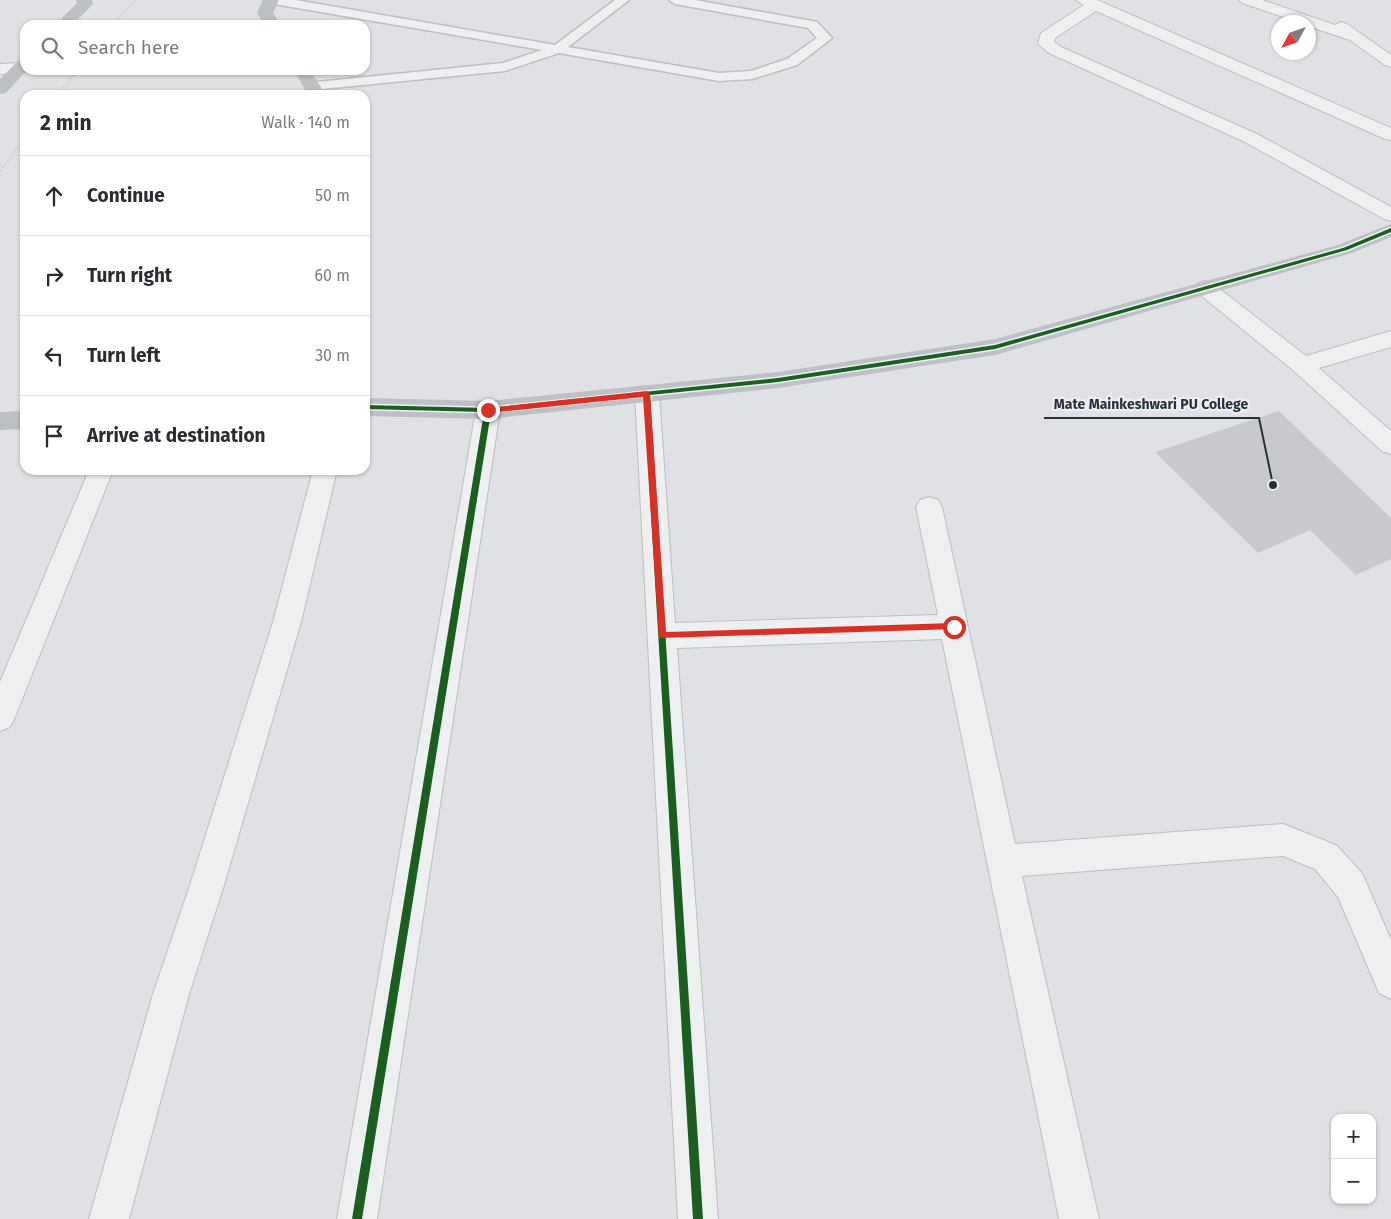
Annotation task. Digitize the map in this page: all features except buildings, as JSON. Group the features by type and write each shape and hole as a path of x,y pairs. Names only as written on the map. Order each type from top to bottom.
{"street":[{"path":"69,20 85,4 84,0"},
{"path":"270,20 266,13 272,0"},
{"path":"1247,0 1355,37"},
{"path":"1391,136 1089,2 1047,36 1046,44 1055,50 1267,146 1391,215"},
{"path":"1311,6 1391,62"},
{"path":"0,69 20,66"},
{"path":"0,89 20,68"},
{"path":"305,75 315,90"},
{"path":"370,407 488,410 778,380 995,347 1345,249 1391,230"},
{"path":"1205,288 1302,365 1391,445"},
{"path":"1302,365 1391,339"},
{"path":"647,394 698,1219"},
{"path":"357,1219 488,410"},
{"path":"0,421 20,420"},
{"path":"0,717 99,475"},
{"path":"109,1219 171,994 207,885 287,622 323,475"},
{"path":"929,507 1002,861 1079,1219"},
{"path":"662,636 954,627"},
{"path":"1002,861 1283,840 1326,857 1350,885 1391,981"}],"lane":[{"path":"272,0 667,69 727,77 752,76 792,62 825,38 812,25 675,0"},
{"path":"315,90 505,67 556,50 623,0"}],"railway":[{"path":"117,20 135,0"},
{"path":"63,90 74,75"},
{"path":"0,171 20,145"}],"cycle path":[{"path":"370,407 488,410 778,380 995,347 1345,249 1391,230"},
{"path":"647,394 698,1219"},
{"path":"357,1219 488,410"}],"place":[{"name":"Mate Mainkeshwari PU College","path":"1273,485"}],"route":[{"path":"488,410 647,394 662,636 954,627"}]}
